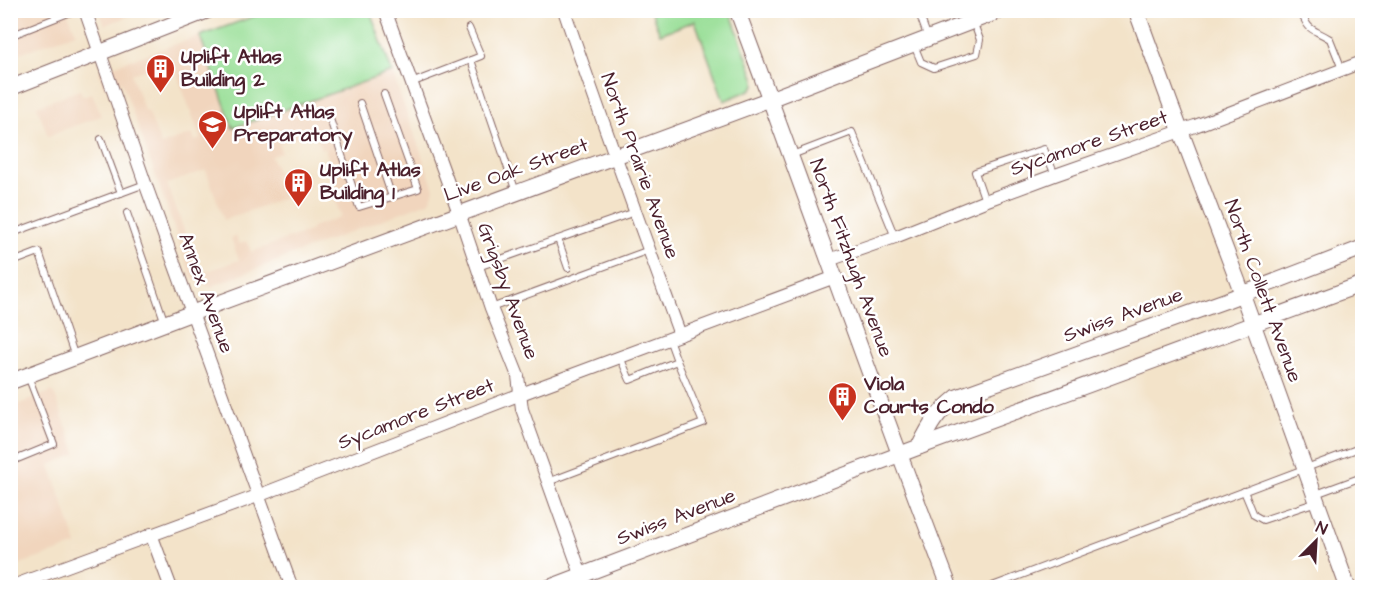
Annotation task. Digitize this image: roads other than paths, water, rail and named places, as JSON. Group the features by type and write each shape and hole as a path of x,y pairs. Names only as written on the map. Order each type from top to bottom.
{"street":[{"name":"Annex Avenue","path":"85,10 145,183 292,588"},
{"path":"10,88 209,10"},
{"name":"Grigsby Avenue","path":"385,10 491,308 518,376 522,409 584,581"},
{"name":"North Prairie Avenue","path":"564,10 614,156 650,249 675,337"},
{"name":"North Fitzhugh Avenue","path":"737,10 899,455 950,588"},
{"name":"Live Oak Street","path":"10,382 192,312 770,99 1002,10"},
{"name":"North Collett Avenue","path":"1140,14 1348,588"},
{"name":"Sycamore Street","path":"829,260 1055,175 1181,132 1362,62"},
{"name":"Swiss Avenue","path":"919,447 932,421 957,397 1362,248"},
{"name":"Sycamore Street","path":"10,587 260,495 520,394 835,277"},
{"name":"Swiss Avenue","path":"548,588 584,581 919,447 1362,284"},
{"path":"151,534 171,588"}],"lane":[{"path":"10,36 76,10"},
{"path":"918,10 921,62 934,68 977,54 980,40 973,21"},
{"path":"1300,10 1310,28 1330,39 1342,70"},
{"path":"411,83 481,56 469,28"},
{"path":"471,60 516,192"},
{"path":"329,116 358,207 418,189 384,94"},
{"path":"360,103 392,197"},
{"path":"791,155 852,132 895,237"},
{"path":"101,139 121,193"},
{"path":"985,201 975,172 1044,149 1055,175"},
{"path":"10,234 145,183"},
{"path":"477,267 636,212"},
{"path":"127,213 165,323"},
{"path":"558,239 568,268"},
{"path":"491,308 650,249"},
{"path":"10,263 39,252 75,357"},
{"path":"548,482 703,423 677,361 675,337"},
{"path":"620,357 630,380 677,361"},
{"path":"10,462 54,444 28,376"},
{"path":"987,588 1362,447"},
{"path":"1244,491 1254,515 1263,520 1362,477"}],"place":[{"name":"Uplift Atlas Building 2","path":"160,94"},
{"name":"Uplift Atlas Preparatory","path":"213,150"},
{"name":"Uplift Atlas Building 1","path":"299,208"},
{"name":"Viola Courts Condo","path":"843,422"}]}
